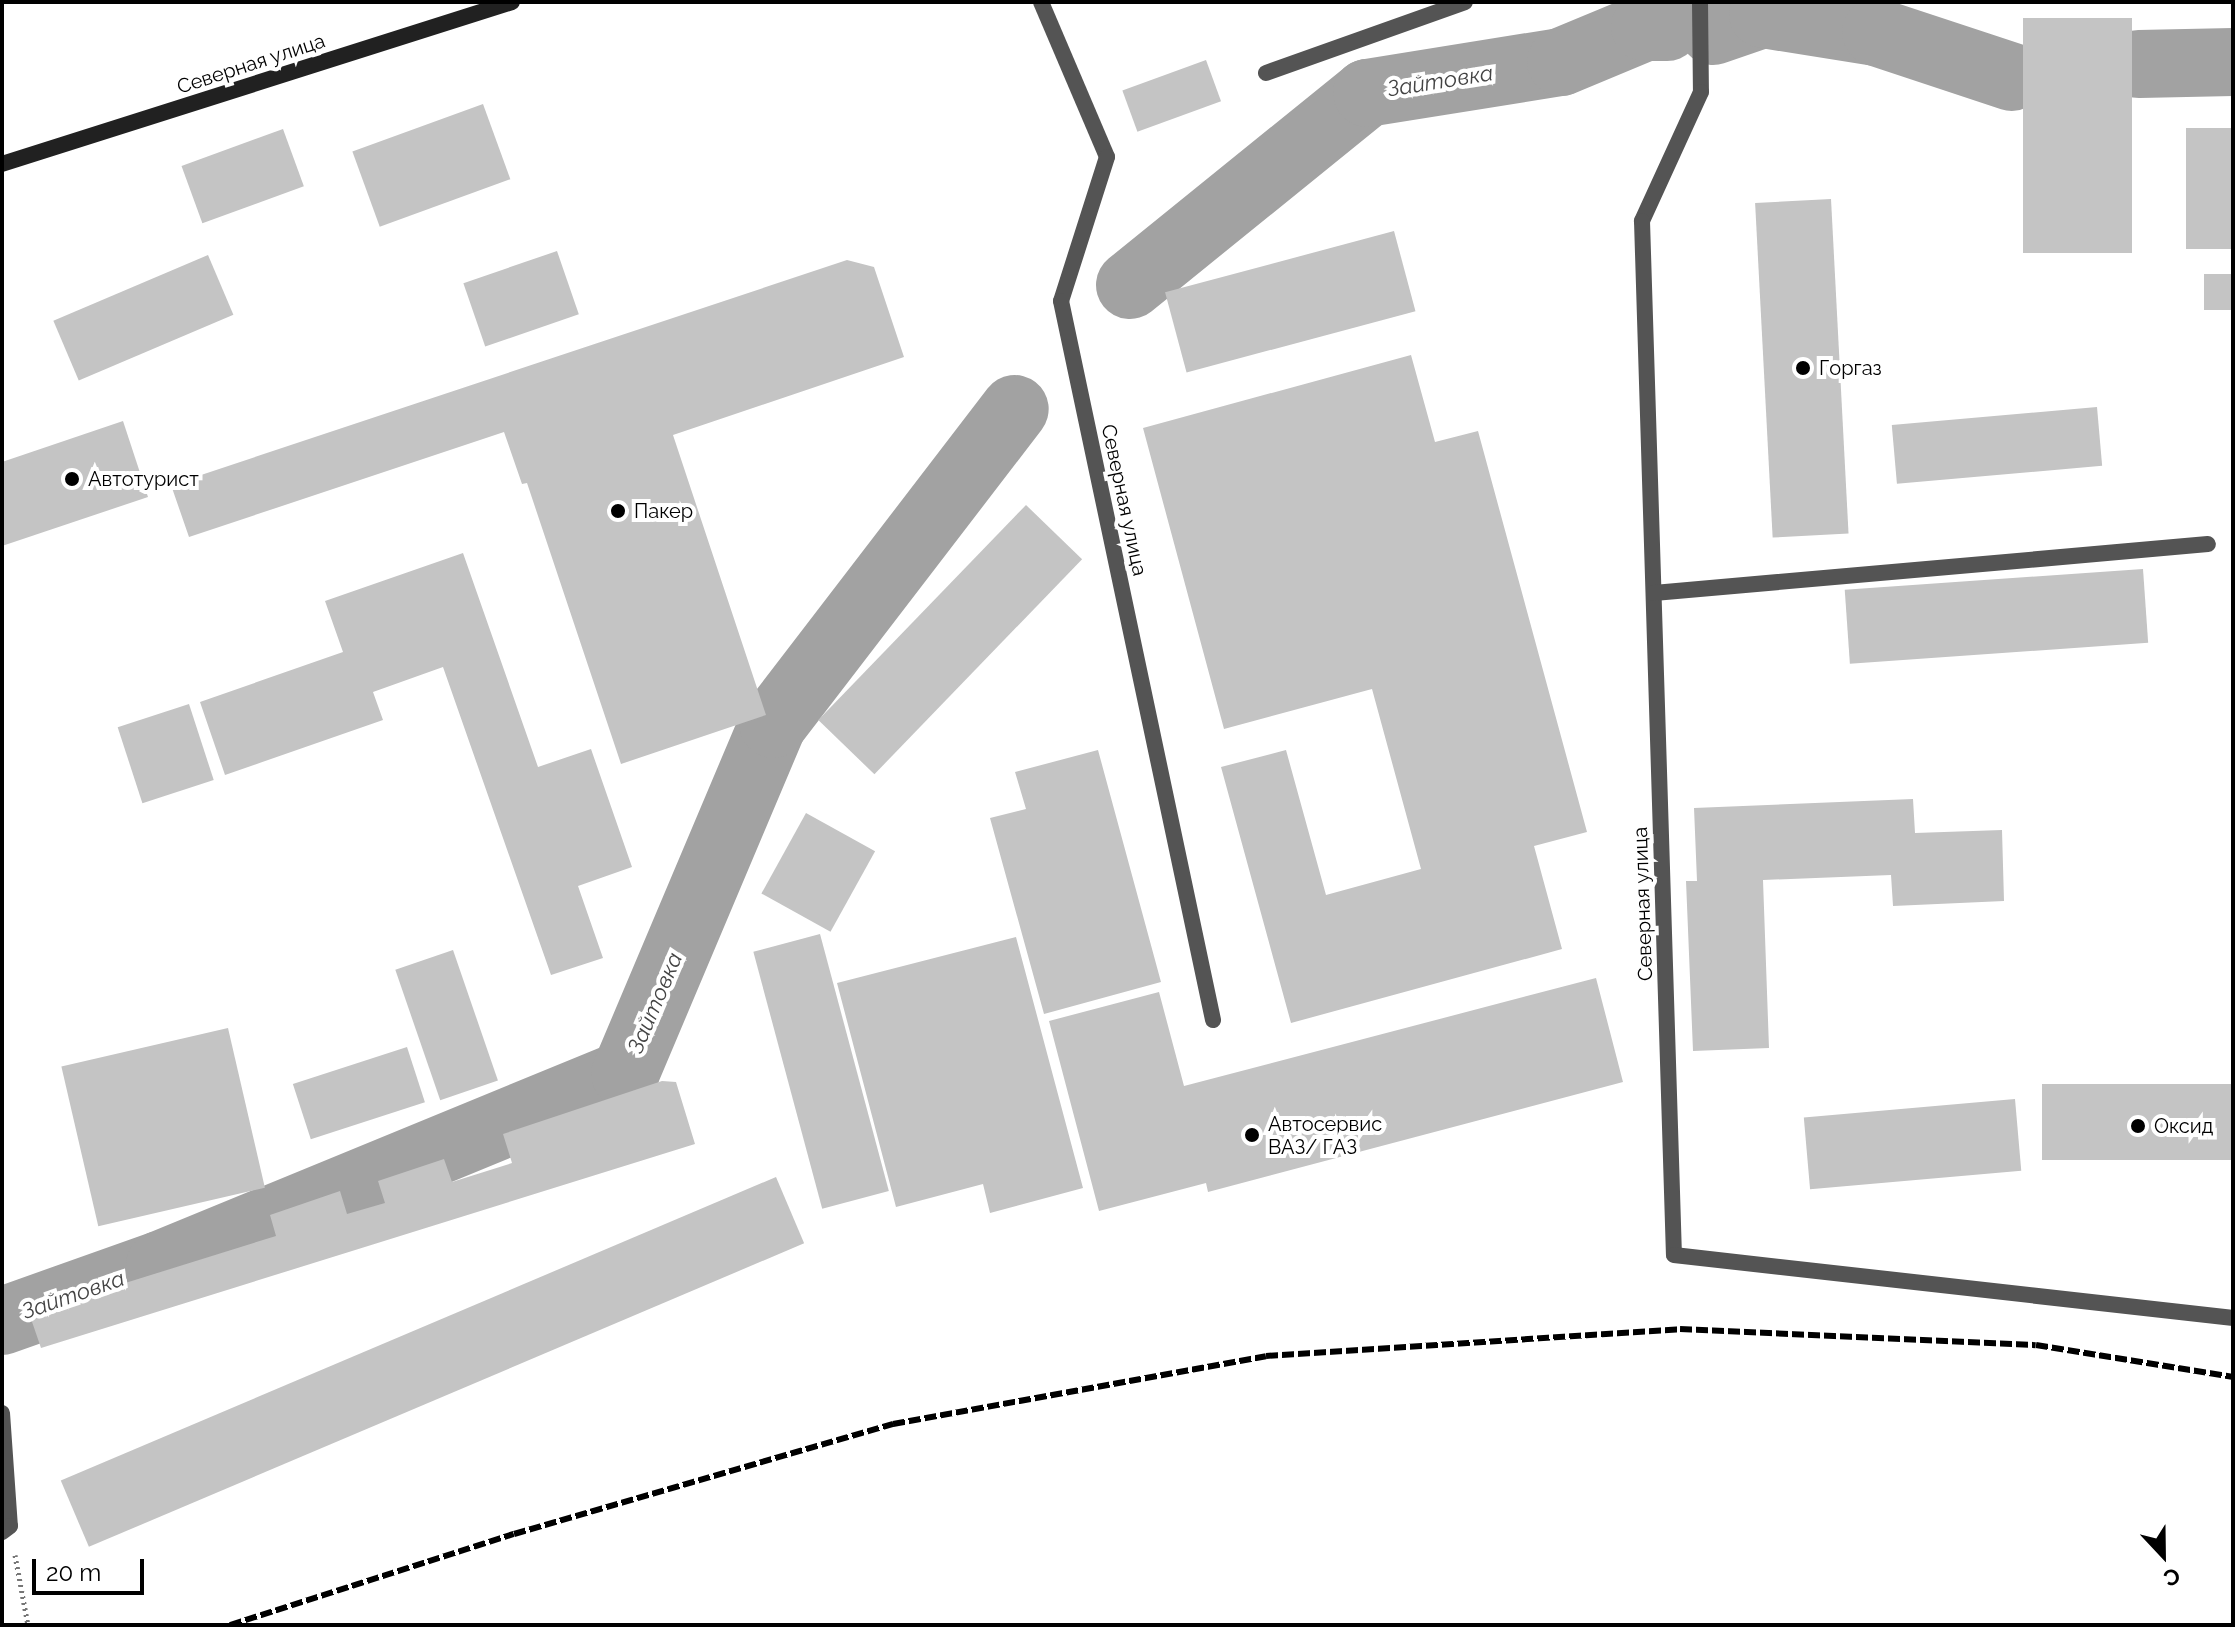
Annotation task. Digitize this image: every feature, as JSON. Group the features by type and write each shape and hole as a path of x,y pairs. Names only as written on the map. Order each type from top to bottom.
{"main road":[{"name":"Северная улица","path":"2,164 512,2"}],"street":[{"name":"Северная улица","path":"1041,2 1107,157 1061,301 1213,1020"},
{"path":"1266,73 1465,2"},
{"name":"Северная улица","path":"1700,2 1701,92 1642,221 1674,1255 2233,1318"},
{"path":"1654,593 2208,544"},
{"path":"2,1413 6,1529"}],"path":[{"path":"6,1529 28,1625"}],"building":[{"path":"2023,18 2132,18 2132,253 2023,253"},
{"path":"1206,60 1221,101 1137,132 1122,90"},
{"path":"483,104 510,179 380,227 352,152"},
{"path":"2186,128 2233,128 2233,249 2186,249"},
{"path":"283,129 304,186 202,223 182,166"},
{"name":"Горгаз","path":"1831,199 1849,534 1773,538 1755,203"},
{"path":"1394,231 1415,311 1187,373 1165,292"},
{"path":"557,251 579,314 485,347 463,283"},
{"path":"208,255 233,315 79,380 53,321"},
{"name":"Пакер","path":"847,260 874,267 904,357 673,435 766,715 621,764 527,483 522,484 504,432 189,537 171,485"},
{"path":"2204,274 2233,274 2233,310 2204,310"},
{"path":"1411,355 1435,442 1478,431 1587,832 1534,846 1562,949 1291,1023 1221,767 1286,750 1326,895 1421,869 1372,689 1224,729 1143,428"},
{"path":"2097,407 2102,466 1897,484 1892,425"},
{"name":"Автотурист","path":"123,421 148,497 2,546 2,462"},
{"path":"1026,505 1082,559 874,774 818,720"},
{"path":"463,553 538,767 591,749 632,867 578,886 603,958 551,975 443,667 373,692 383,720 225,775 200,702 343,652 325,601"},
{"path":"2143,569 2148,643 1850,664 1845,590"},
{"path":"189,704 214,780 142,803 118,727"},
{"path":"1098,750 1161,982 1044,1014 990,818 1026,809 1015,772"},
{"path":"1913,799 1915,833 2002,830 2004,901 1893,906 1891,875 1763,880 1769,1048 1693,1051 1686,881 1697,881 1694,808"},
{"path":"806,813 875,851 830,932 761,893"},
{"path":"820,934 889,1191 822,1209 753,952"},
{"path":"1016,937 1083,1188 990,1213 983,1184 896,1207 837,983"},
{"path":"453,950 498,1080 440,1100 395,970"},
{"name":"Автосервис ВАЗ/ ГАЗ","path":"1596,978 1623,1082 1208,1192 1206,1183 1099,1211 1049,1021 1159,992 1184,1086"},
{"path":"228,1028 265,1188 98,1226 61,1066"},
{"path":"407,1047 425,1102 311,1139 293,1084"},
{"path":"662,1081 676,1082 695,1144 41,1348 29,1313 276,1236 270,1215 340,1191 347,1214 385,1203 378,1181 444,1159 452,1182 512,1163 503,1134"},
{"name":"Оксид","path":"2042,1084 2233,1084 2233,1160 2042,1160"},
{"path":"2015,1099 2021,1171 1810,1189 1804,1117"},
{"path":"776,1177 804,1243 89,1547 61,1481"}],"waterway":[{"name":"Зайтовка","path":"1713,31 1763,14 1876,32 2012,77"},
{"name":"Зайтовка","path":"1130,285 1367,93 1561,62 1645,27 1667,27"},
{"name":"Зайтовка","path":"2139,64 2233,62"},
{"name":"Зайтовка","path":"2,1321 160,1265 625,1074 773,724 1015,409"}],"railway":[{"path":"230,1625 514,1534 893,1424 1266,1356 1680,1329 2036,1345 2233,1377"}],"place":[{"name":"Горгаз","path":"1803,368"},
{"name":"Автотурист","path":"72,479"},
{"name":"Пакер","path":"618,511"},
{"name":"Оксид","path":"2138,1126"},
{"name":"Автосервис ВАЗ/ ГАЗ","path":"1252,1135"}]}
